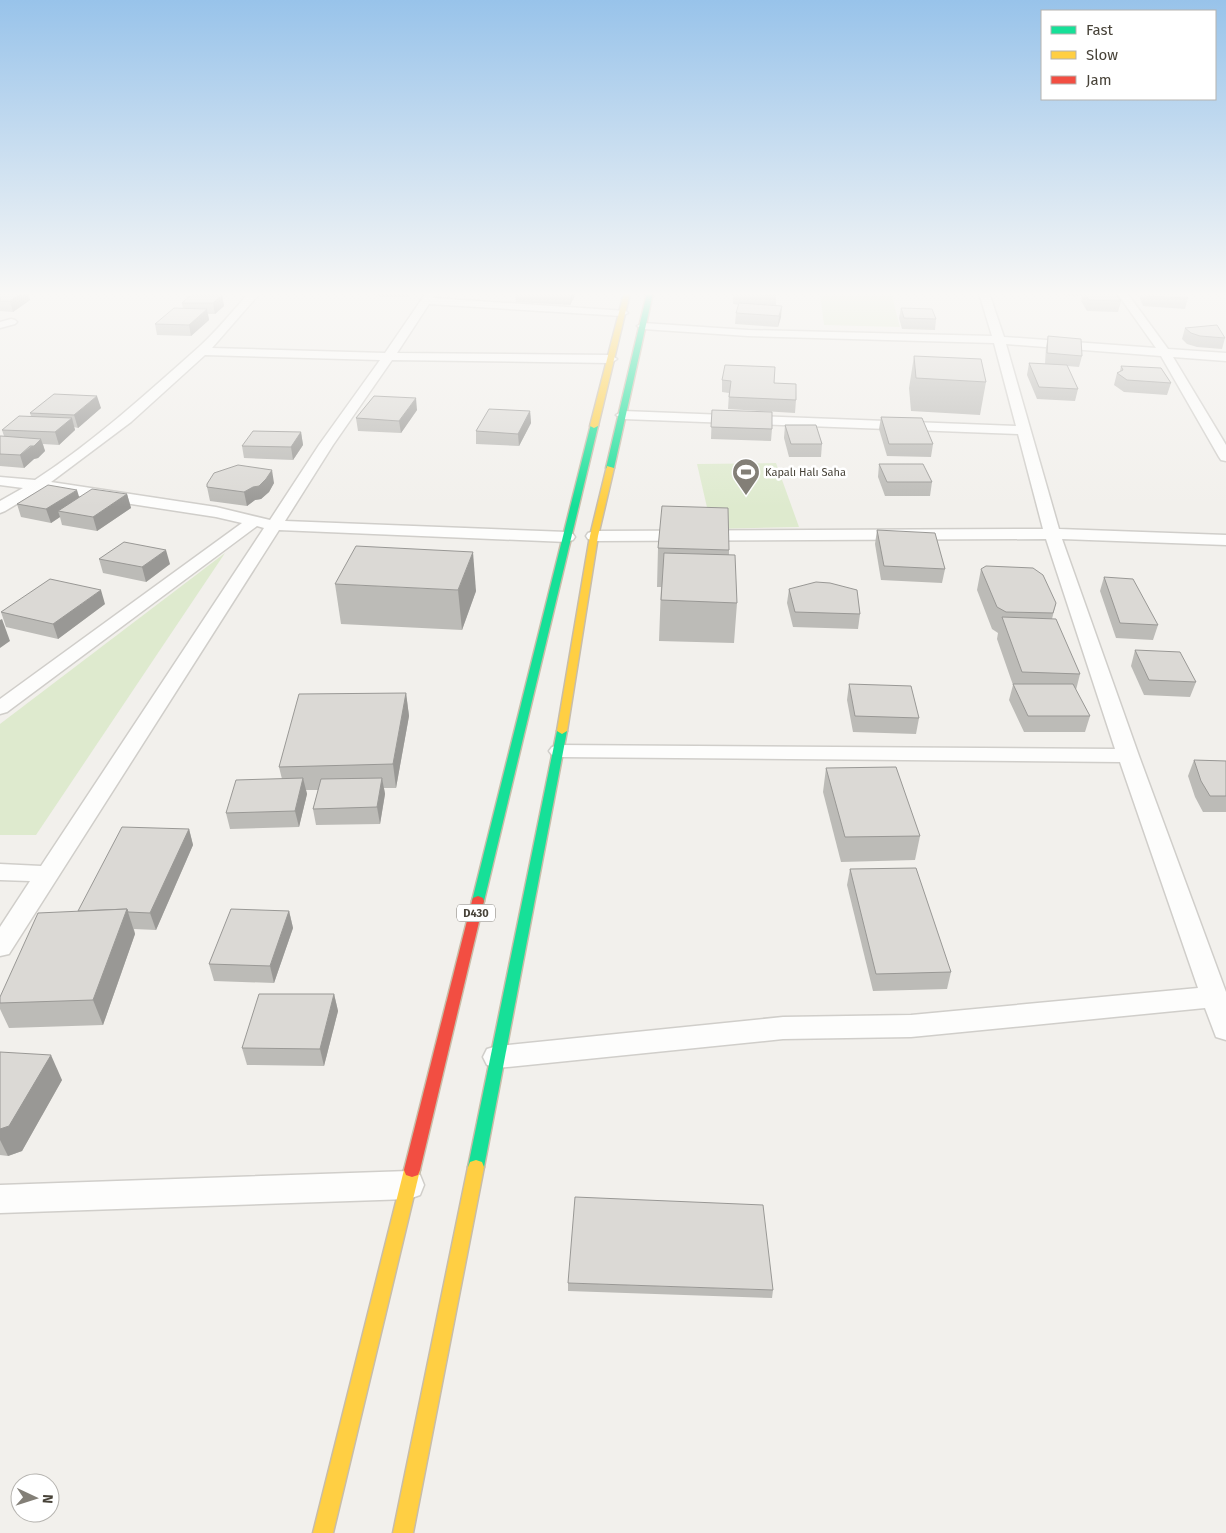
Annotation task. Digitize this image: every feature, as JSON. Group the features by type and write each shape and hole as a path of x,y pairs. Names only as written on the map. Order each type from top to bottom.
{"highway":[{"name":"D430","path":"323,1533 610,365"},
{"path":"403,1533 559,751 594,536 634,365"}],"street":[{"path":"0,508 40,485 116,428 186,365"},
{"path":"0,947 326,444 383,365"},
{"path":"1006,365 1052,534 1128,756 1226,1029"},
{"path":"1172,365 1226,457"},
{"path":"623,415 1023,430"},
{"path":"0,481 40,485 216,512 274,525 567,537"},
{"path":"0,708 254,521"},
{"path":"594,536 1052,534 1226,540"},
{"path":"559,751 1128,756"},
{"path":"0,872 48,874"},
{"path":"498,1057 783,1028 911,1026 1214,997"},
{"path":"0,1199 409,1185"}],"green space":[{"name":"Kapalı Halı Saha","path":"776,463 799,527 712,529 697,464"},
{"path":"225,553 36,835 0,835 0,724"}],"building":[{"path":"725,365 775,367 774,383 796,384 796,400 729,397 731,381 722,380"},
{"path":"915,365 982,365 986,382 916,378"},
{"path":"1030,365 1067,365 1078,389 1039,387"},
{"path":"1121,366 1161,368 1171,383 1127,380 1117,373 1123,370"},
{"path":"54,394 97,396 74,415 30,413"},
{"path":"374,396 416,398 399,421 356,418"},
{"path":"489,409 530,411 518,434 476,431"},
{"path":"712,410 772,412 772,429 711,427"},
{"path":"19,416 72,418 55,432 2,430"},
{"path":"881,417 922,418 933,444 889,444"},
{"path":"785,425 816,425 822,444 791,444"},
{"path":"253,431 301,432 291,447 242,446"},
{"path":"0,436 41,439 20,455 0,454"},
{"path":"879,464 923,464 932,482 887,482"},
{"path":"238,465 272,470 259,486 244,492 207,487 214,473"},
{"path":"48,485 77,490 46,509 17,504"},
{"path":"92,489 127,494 93,517 58,511"},
{"path":"662,506 728,508 729,550 658,548"},
{"path":"877,530 935,533 945,569 884,566"},
{"path":"124,542 166,550 142,567 99,559"},
{"path":"356,546 473,552 458,590 335,584"},
{"path":"664,553 735,555 737,603 661,600"},
{"path":"986,566 1033,568 1043,575 1056,603 1053,613 1006,612 997,607 981,569"},
{"path":"1104,577 1133,579 1158,625 1120,623"},
{"path":"50,579 101,590 53,624 1,612"},
{"path":"816,582 830,583 857,590 860,614 795,612 789,589"},
{"path":"1002,617 1056,619 1080,674 1022,672"},
{"path":"1135,650 1180,652 1196,682 1149,680"},
{"path":"849,684 911,686 919,718 855,716"},
{"path":"1013,684 1073,684 1090,716 1028,716"},
{"path":"406,693 393,764 279,767 299,694"},
{"path":"1194,760 1226,761 1226,796 1210,796 1201,781"},
{"path":"896,767 920,836 845,837 826,768"},
{"path":"303,778 295,811 226,813 236,780"},
{"path":"382,778 377,807 313,809 321,779"},
{"path":"122,827 189,829 150,913 128,912 127,909 78,911"},
{"path":"916,868 951,972 876,974 850,869"},
{"path":"127,909 93,1000 0,1003 0,997 38,913"},
{"path":"231,909 289,911 270,966 209,964"},
{"path":"259,994 334,994 320,1049 242,1048"},
{"path":"0,1052 51,1055 9,1126 0,1129"},
{"path":"575,1197 763,1205 773,1290 568,1283"}],"traffic: fast":[{"path":"610,468 634,365"},
{"path":"478,901 594,426"},
{"path":"476,1167 562,731"}],"traffic: slow":[{"path":"594,426 609,365"},
{"path":"562,731 594,536 610,468"},
{"path":"403,1533 476,1167"},
{"path":"323,1533 412,1170"}],"traffic: jam":[{"path":"412,1170 478,901"}],"place":[{"name":"Kapalı Halı Saha","path":"746,496"}]}
